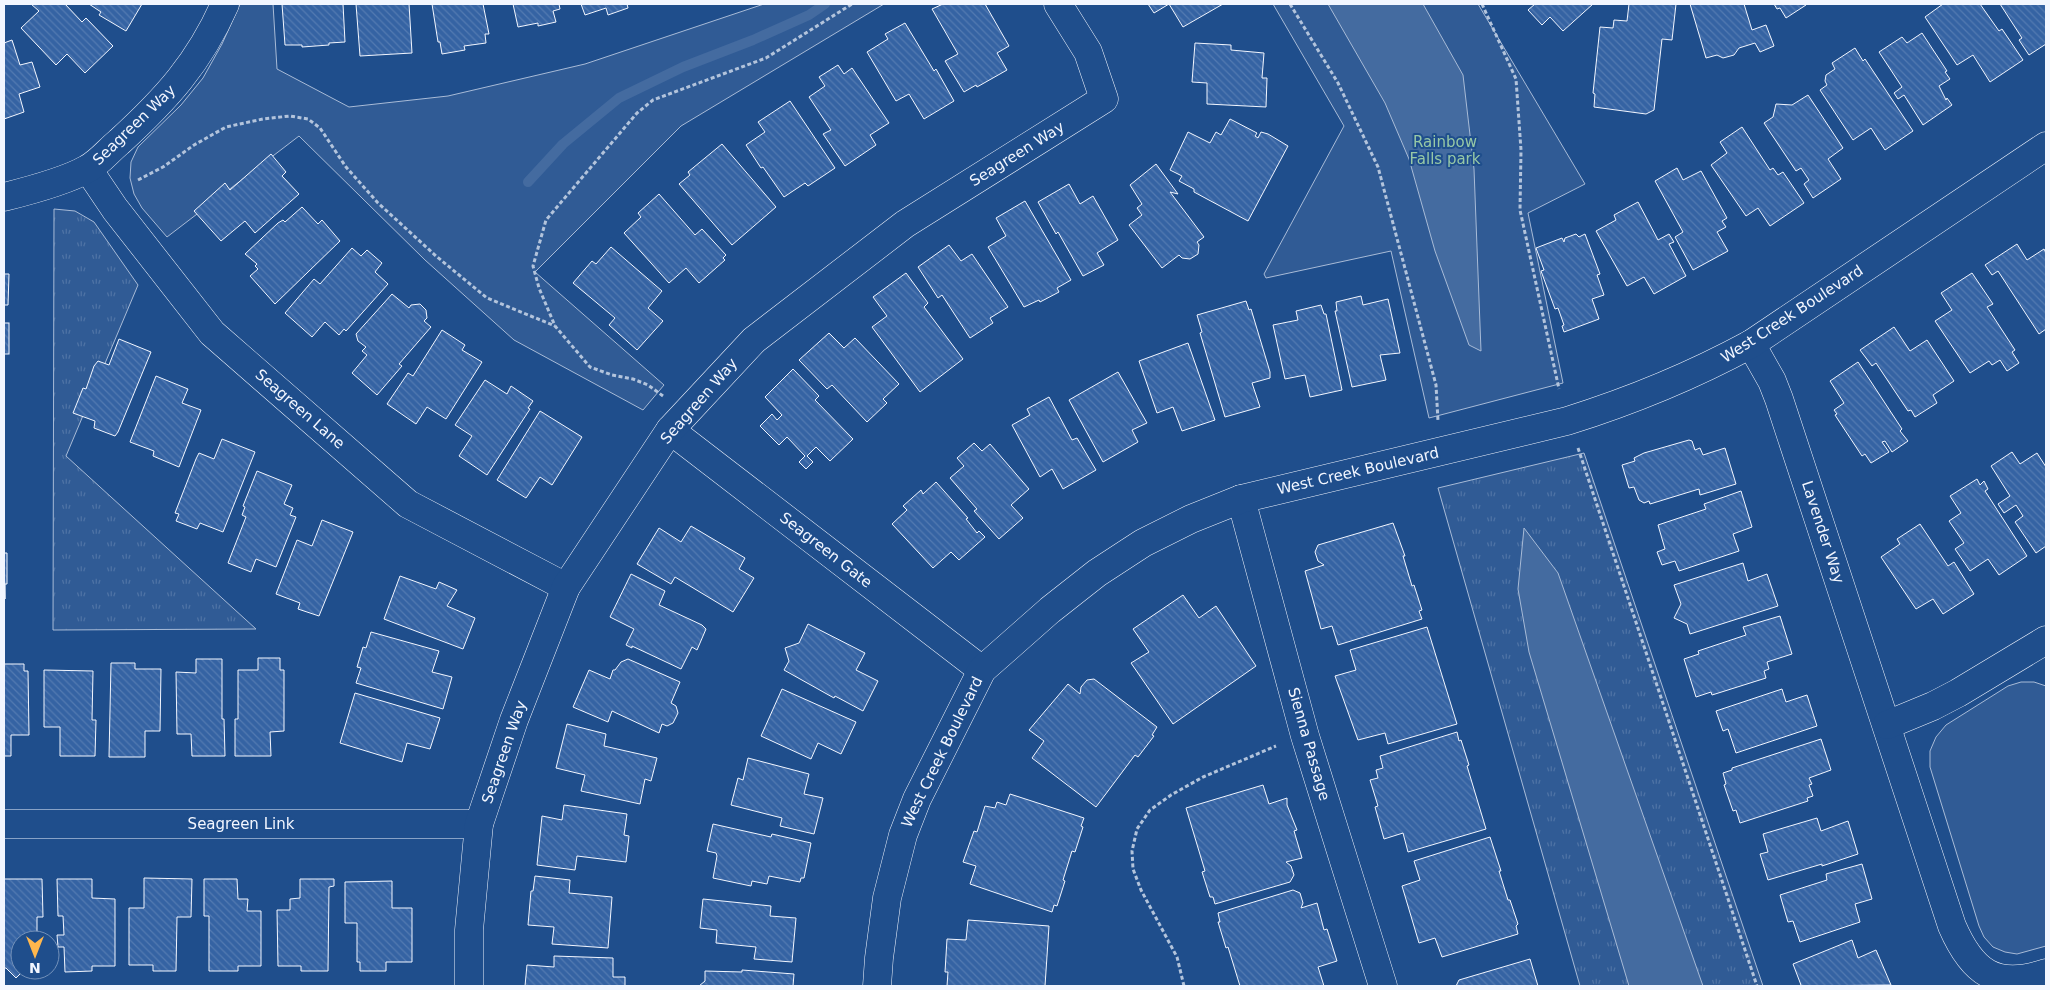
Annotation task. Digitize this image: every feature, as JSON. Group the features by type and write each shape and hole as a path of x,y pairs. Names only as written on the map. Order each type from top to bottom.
{"street":[{"name":"Seagreen Way","path":"4,197 41,187 88,169 144,120 188,70 205,45 225,4"},
{"name":"Seagreen Way","path":"469,986 470,930 479,824 514,720 566,588 670,430 754,340 905,224 1104,99 1088,52 1058,4"},
{"name":"West Creek Boulevard","path":"877,986 887,898 903,835 917,799 982,670 1050,610 1098,573 1143,543 1191,519 1241,499 1567,421 1607,409 1711,366 1751,344 2046,146"},
{"name":"Seagreen Lane","path":"88,169 115,209 212,333 408,504 566,588"},
{"name":"Lavender Way","path":"1751,344 1772,381 1779,399 1952,926 1969,958 1982,971 1998,979 2016,979 2046,973"},
{"name":"Seagreen Gate","path":"670,430 982,670"},
{"name":"Sienna Passage","path":"1241,499 1305,736 1382,986"},
{"path":"1887,725 1933,706 1958,693 2046,640"},
{"name":"Seagreen Link","path":"4,824 479,824"}],"path":[{"path":"663,396 648,385 633,379 612,375 590,367 555,326 539,288 533,266 546,220 637,113 653,100 766,58 852,4"},
{"path":"1290,4 1338,83 1378,166 1436,385 1438,421"},
{"path":"1482,4 1516,80 1521,150 1520,210 1560,389"},
{"path":"138,180 163,167 194,145 226,128 263,118 290,116 308,118 320,128 346,166 378,203 436,256 487,298 555,326"},
{"path":"1577,447 1757,986"},
{"path":"1184,986 1177,957 1141,890 1133,869 1132,851 1137,829 1150,810 1203,777 1251,756 1305,736"}],"green space":[{"path":"54,209 75,211 94,222 138,285 66,456 256,629 53,630"},
{"path":"1584,453 1763,986 1580,986 1438,488"}],"shaded area":[{"path":"240,4 273,4 277,69 349,107 448,96 585,64 764,4 884,4 681,126 535,272 664,385 643,410 514,340 425,260 299,136 167,237 142,208 134,194 130,178 131,162 138,147 181,105 203,78 222,44"},
{"name":"Rainbow Falls park","path":"1273,4 1478,4 1585,184 1528,213 1563,383 1429,418 1391,251 1266,278 1264,274 1344,126"},
{"path":"1328,4 1423,4 1463,75 1474,169 1481,351 1469,345 1435,251 1409,159 1385,103"},
{"path":"1524,528 1558,573 1703,986 1629,986 1529,652 1518,589"},
{"path":"2021,682 2034,682 2046,686 2046,946 2017,954 1993,947 1984,937 1979,926 1930,767 1930,751 1936,737 1946,725 2008,686"}],"building":[{"path":"31,4 65,4 82,22 86,18 113,46 85,73 67,54 56,65 21,28 39,11"},
{"path":"89,4 142,4 126,31 99,15 101,12"},
{"path":"282,4 343,4 345,42 302,47 302,45 285,45"},
{"path":"356,4 409,4 412,53 360,56"},
{"path":"432,4 483,4 489,34 485,34 486,43 464,46 465,50 442,54 440,42 438,42"},
{"path":"513,4 559,4 560,9 553,11 556,22 538,26 538,23 518,27"},
{"path":"581,4 627,4 628,8 608,15 606,8 585,15"},
{"path":"943,4 985,4 1009,46 997,53 1007,70 964,92 945,61 958,54 932,9"},
{"path":"1148,4 1169,4 1154,13"},
{"path":"1169,4 1223,4 1183,27"},
{"path":"1535,4 1593,4 1563,31 1550,17 1542,25 1528,10"},
{"path":"1629,4 1676,4 1672,40 1662,39 1654,110 1646,114 1594,107 1595,94 1593,93 1600,27 1613,28 1614,20 1627,21"},
{"path":"1690,4 1744,4 1752,30 1766,25 1774,46 1760,52 1755,43 1739,48 1734,55 1723,58 1717,55 1706,58"},
{"path":"1774,4 1806,5 1786,18 1780,8 1777,9"},
{"path":"1943,4 1980,4 1999,31 2002,29 2023,60 1990,82 1973,55 1957,65 1925,17"},
{"path":"2000,4 2046,4 2046,44 2029,55 2019,40 2022,38"},
{"path":"905,23 934,71 936,69 954,101 924,119 909,94 896,101 867,52 888,39 885,34"},
{"path":"1922,33 1947,71 1945,72 1950,79 1939,86 1946,100 1947,98 1952,105 1923,125 1904,95 1898,99 1894,93 1902,87 1879,52 1902,37 1907,43"},
{"path":"12,40 20,65 32,62 40,87 19,94 24,112 4,119 4,43"},
{"path":"1195,43 1231,45 1231,50 1264,53 1262,78 1267,78 1266,107 1207,104 1207,83 1192,82"},
{"path":"1855,48 1863,61 1865,59 1913,131 1885,150 1871,128 1853,140 1820,90 1827,85 1825,81 1826,75 1835,69 1832,63"},
{"path":"838,65 844,74 852,68 889,123 870,135 876,145 845,166 823,134 831,130 809,97 825,86 819,77"},
{"path":"1808,95 1843,148 1828,159 1841,179 1813,198 1804,184 1809,180 1801,168 1796,171 1764,123 1773,117 1776,104 1792,105"},
{"path":"790,101 835,168 808,186 805,183 784,197 746,145 765,132 758,122"},
{"path":"1230,119 1257,133 1255,136 1258,138 1261,132 1288,146 1248,221 1194,192 1194,189 1179,181 1182,176 1170,170 1188,132 1210,143 1216,132 1221,135"},
{"path":"1742,127 1770,170 1773,168 1778,175 1783,172 1804,203 1770,226 1758,208 1746,216 1711,165 1727,153 1720,142"},
{"path":"722,144 776,207 732,245 679,184 690,175 688,172"},
{"path":"271,154 286,172 282,176 299,194 255,233 245,221 221,241 194,211 225,183 230,190"},
{"path":"1156,164 1178,194 1170,192 1204,237 1197,242 1199,245 1198,254 1190,259 1182,258 1179,255 1162,268 1129,225 1142,215 1137,208 1142,204 1130,185"},
{"path":"1677,168 1683,180 1701,171 1727,218 1722,221 1726,227 1717,232 1728,251 1693,270 1675,237 1683,232 1655,181"},
{"path":"1069,184 1080,204 1093,196 1118,240 1097,253 1104,265 1083,276 1058,232 1056,234 1038,202"},
{"path":"659,194 695,235 702,229 726,255 723,258 725,260 699,283 686,268 669,283 624,233 641,217 638,213"},
{"path":"1025,201 1071,280 1057,288 1059,292 1040,302 1039,300 1024,307 988,247 1006,236 996,218"},
{"path":"1638,202 1658,240 1669,234 1674,242 1669,244 1686,276 1654,294 1644,277 1627,286 1596,231 1616,220 1614,215"},
{"path":"302,207 318,224 322,220 340,241 275,304 250,276 258,269 255,266 257,264 245,254 278,223 283,220 285,222"},
{"path":"1576,234 1579,237 1585,234 1600,274 1597,275 1604,295 1592,299 1599,319 1564,332 1562,326 1564,325 1558,308 1555,309 1541,271 1544,270 1536,248 1562,238 1564,242 1565,238"},
{"path":"2017,244 2027,260 2044,249 2046,253 2046,329 2039,334 1998,271 1992,275 1985,265"},
{"path":"949,245 961,261 972,254 1008,307 990,318 993,323 970,338 942,295 938,298 918,267"},
{"path":"611,247 662,291 648,308 663,321 637,350 609,325 615,318 573,283 592,261 596,264"},
{"path":"352,248 361,256 367,250 382,263 375,272 388,284 346,331 344,329 339,335 325,322 312,337 285,313 314,279 320,284"},
{"path":"906,273 928,303 924,307 963,359 920,392 872,327 887,316 873,297"},
{"path":"1972,273 1993,304 1987,307 2015,350 2012,352 2019,363 2007,371 2000,360 1992,365 1989,361 1970,373 1935,321 1952,310 1941,293"},
{"path":"4,274 9,274 8,305 4,305"},
{"path":"392,294 409,308 411,305 420,304 426,310 427,318 424,321 431,327 399,364 402,366 377,395 352,373 367,355 362,351 366,347 358,341 356,334"},
{"path":"1361,296 1363,305 1388,299 1400,353 1380,355 1386,380 1352,387 1335,311 1337,311 1336,302"},
{"path":"1246,301 1249,310 1251,309 1270,372 1270,378 1252,383 1260,407 1225,417 1200,333 1202,332 1197,315"},
{"path":"1321,305 1324,314 1326,314 1342,390 1310,397 1305,375 1285,379 1273,325 1298,320 1296,311"},
{"path":"4,323 9,323 9,354 4,354"},
{"path":"1894,327 1910,351 1927,340 1954,381 1933,395 1937,403 1915,417 1911,410 1908,411 1876,363 1872,366 1860,350"},
{"path":"442,330 465,345 462,350 482,362 446,419 427,407 416,424 387,404 408,373 413,376"},
{"path":"829,333 844,348 855,338 899,384 883,399 887,403 867,422 832,385 827,389 799,360"},
{"path":"119,339 151,352 115,436 94,428 95,421 73,413 83,388 86,389 94,366 98,361 109,365"},
{"path":"1188,343 1215,420 1182,431 1173,407 1157,413 1139,361"},
{"path":"1858,362 1908,441 1892,452 1885,441 1882,442 1889,452 1871,463 1865,454 1862,456 1835,415 1837,414 1834,410 1844,403 1830,381"},
{"path":"793,369 819,396 815,400 853,439 830,461 816,447 807,456 813,462 806,469 799,462 805,456 787,437 779,445 760,426 772,414 777,420 782,415 765,397"},
{"path":"1118,372 1147,423 1132,430 1138,442 1103,462 1069,400"},
{"path":"156,376 188,389 182,403 201,410 179,467 153,456 154,451 130,442"},
{"path":"485,380 507,394 511,386 533,401 528,408 530,409 487,475 459,456 472,436 455,425"},
{"path":"1049,397 1072,440 1077,438 1096,470 1063,489 1052,469 1040,477 1012,425 1030,415 1027,409"},
{"path":"540,411 582,437 552,485 540,477 526,498 497,480"},
{"path":"222,439 255,452 223,532 200,523 197,529 176,521 179,514 175,513 199,453 214,459"},
{"path":"1689,440 1692,441 1695,450 1700,448 1703,455 1725,448 1736,484 1700,495 1699,489 1650,504 1649,501 1644,503 1639,500 1634,487 1629,488 1622,465 1635,461 1634,458 1644,453"},
{"path":"974,443 982,451 990,444 1029,489 1011,505 1023,518 999,539 974,511 977,509 950,478 964,466 957,458"},
{"path":"2012,452 2020,464 2037,453 2046,467 2046,546 2036,553 2015,522 2023,516 2016,505 2004,513 1998,504 2010,496 1991,466"},
{"path":"257,471 292,485 284,504 293,508 290,515 296,517 276,567 256,559 251,572 228,563 246,517 242,515 245,507 243,506"},
{"path":"1977,479 1980,485 1984,481 1988,489 1985,491 2027,556 1999,575 1988,559 1970,571 1955,549 1964,543 1949,521 1961,513 1950,496"},
{"path":"936,482 968,518 966,519 977,533 979,531 985,537 959,560 951,552 933,568 892,524 907,510 903,506 921,490 923,494"},
{"path":"1741,491 1752,527 1733,534 1739,551 1679,571 1675,561 1662,565 1657,552 1665,549 1658,525 1706,509 1704,504"},
{"path":"322,520 353,532 319,616 298,609 300,603 276,594 297,540 312,546"},
{"path":"1393,523 1405,556 1403,556 1412,586 1414,585 1422,610 1419,611 1422,619 1338,645 1332,626 1321,629 1305,571 1324,565 1318,561 1315,552 1318,545"},
{"path":"1920,524 1948,566 1954,562 1974,594 1943,614 1933,599 1916,609 1881,557 1900,544 1897,539"},
{"path":"691,526 745,558 739,569 754,578 733,612 675,577 671,584 637,564 659,528 681,542"},
{"path":"4,553 7,553 5,599"},
{"path":"1743,563 1748,581 1767,574 1778,606 1690,634 1687,624 1674,618 1681,604 1674,585"},
{"path":"631,574 665,591 659,605 702,625 706,629 697,650 692,647 681,669 626,645 634,629 610,617"},
{"path":"400,576 436,589 439,582 457,590 447,606 475,618 463,649 384,619"},
{"path":"1183,595 1199,618 1216,606 1256,666 1173,724 1131,663 1149,652 1133,629"},
{"path":"1780,616 1792,654 1767,662 1769,669 1764,671 1766,678 1712,695 1711,692 1696,697 1684,659 1699,654 1698,651 1746,635 1743,627"},
{"path":"808,624 865,653 856,670 878,681 863,711 835,696 834,698 784,670 789,661 785,648 799,643"},
{"path":"1427,627 1457,724 1388,744 1385,733 1358,740 1335,676 1356,670 1350,650"},
{"path":"371,632 439,651 432,672 452,677 443,709 356,683 361,668 357,667 363,647 366,648"},
{"path":"258,658 280,658 280,670 284,670 284,731 270,732 271,756 235,756 235,719 238,719 238,670 258,670"},
{"path":"196,659 222,659 222,719 224,719 225,756 192,756 191,734 177,734 176,672 196,673"},
{"path":"628,659 680,682 671,703 676,706 678,713 673,723 667,726 662,724 659,733 612,711 608,722 573,707 589,670 610,679 613,670 621,662"},
{"path":"111,663 135,663 135,669 161,669 160,731 145,731 145,757 109,757"},
{"path":"4,664 24,664 24,671 28,671 29,735 11,735 11,756 4,756"},
{"path":"44,670 93,671 92,720 96,720 95,756 60,756 60,727 44,727"},
{"path":"1094,679 1157,727 1152,735 1154,736 1138,757 1135,755 1096,807 1032,758 1044,741 1029,730 1068,684 1080,694 1081,687 1087,680"},
{"path":"782,689 856,722 841,754 818,743 811,759 761,736"},
{"path":"1782,689 1786,702 1807,695 1817,726 1736,753 1728,729 1723,731 1716,711"},
{"path":"355,693 440,718 430,749 407,743 402,762 340,743"},
{"path":"567,724 606,734 604,746 657,758 651,781 645,779 640,804 581,791 585,775 556,768"},
{"path":"1457,732 1469,765 1467,766 1486,829 1408,852 1403,833 1384,839 1375,807 1378,806 1370,780 1378,778 1376,770 1383,768 1380,756"},
{"path":"1821,739 1831,770 1809,778 1812,784 1809,785 1813,796 1807,798 1808,801 1740,823 1736,810 1733,811 1724,785 1726,784 1723,773 1732,770 1732,768"},
{"path":"748,758 809,774 804,794 823,798 814,834 780,826 782,818 731,805 738,778 743,780"},
{"path":"1263,785 1269,804 1287,798 1287,805 1297,830 1294,831 1302,858 1286,862 1291,866 1294,875 1290,882 1215,904 1213,897 1210,897 1202,872 1205,871 1186,808"},
{"path":"1010,794 1084,818 1075,852 1072,851 1063,880 1065,881 1057,906 1054,905 1052,912 970,884 976,866 963,862 974,831 977,832 985,806 995,808 997,802 1006,805"},
{"path":"564,805 627,814 624,835 629,836 626,862 577,856 575,870 537,865 542,816 562,820"},
{"path":"1817,818 1821,831 1848,821 1858,854 1822,866 1822,864 1768,880 1760,854 1768,852 1763,834"},
{"path":"713,824 771,837 772,834 811,843 804,878 801,878 800,882 769,876 767,884 752,881 751,886 713,878 717,856 716,853 707,851"},
{"path":"1490,837 1508,900 1510,900 1518,924 1516,926 1518,934 1442,957 1435,938 1419,943 1402,886 1420,880 1414,861"},
{"path":"1862,864 1872,899 1855,904 1860,922 1800,942 1793,921 1788,922 1780,895 1827,880 1826,874"},
{"path":"535,876 570,880 569,893 612,897 608,948 552,944 554,927 528,925 531,891 533,891"},
{"path":"144,878 192,879 191,917 177,917 176,971 153,971 153,965 129,965 129,908 144,908"},
{"path":"4,879 42,879 43,917 37,917 37,930 10,930 10,972 4,968"},
{"path":"57,879 92,879 92,898 115,899 115,966 92,966 92,971 65,972 64,947 60,947 60,935 64,935 63,916 58,916"},
{"path":"204,879 237,879 238,899 248,899 247,911 261,911 261,966 238,966 238,971 209,971 209,916 204,916"},
{"path":"300,879 334,879 334,886 329,887 328,971 301,971 301,966 278,966 277,910 290,910 290,899 300,898"},
{"path":"392,881 392,908 412,908 412,962 386,962 386,971 360,971 360,962 357,962 357,923 345,923 345,882"},
{"path":"1293,890 1300,893 1303,903 1301,908 1317,903 1324,930 1327,929 1337,961 1318,967 1324,986 1240,986 1218,922 1220,922 1218,913"},
{"path":"703,899 771,906 770,916 796,918 792,962 754,959 756,947 716,943 717,930 700,928"},
{"path":"968,920 1049,926 1045,986 947,986 948,972 945,972 947,939 966,940"},
{"path":"1852,940 1858,958 1876,950 1891,985 1798,986 1801,985 1793,964"},
{"path":"554,956 613,958 613,977 625,977 625,986 525,986 527,965 554,967"},
{"path":"1530,959 1538,986 1456,986 1459,980"},
{"path":"742,970 794,974 793,986 699,986 705,981 705,971 742,972"}],"waterway":[{"path":"528,182 563,144 619,98 683,67 753,40 809,15 825,4"}]}
